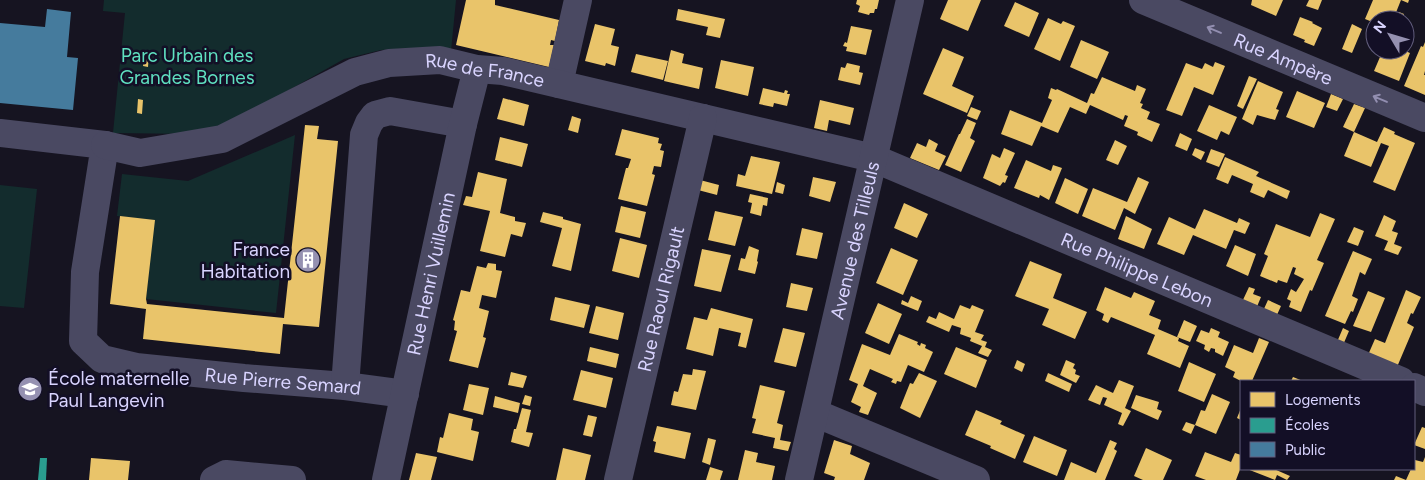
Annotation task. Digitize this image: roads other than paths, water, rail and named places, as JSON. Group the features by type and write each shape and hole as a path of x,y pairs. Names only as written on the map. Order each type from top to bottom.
{"street":[{"path":"559,84 578,0"},
{"name":"Avenue des Tilleuls","path":"799,480 910,0"},
{"name":"Rue Ampère","path":"1143,0 1425,118"},
{"name":"Rue de France","path":"105,145 140,153 222,139 355,72 389,64 440,60 477,69 503,71 873,158"},
{"name":"Rue Henri Vuillemin","path":"386,480 463,124 477,69"},
{"path":"345,386 364,135 369,123 375,115 390,111 463,124"},
{"name":"Rue Raoul Rigault","path":"618,480 703,118"},
{"path":"0,133 105,145"},
{"name":"Rue Pierre Semard","path":"105,145 86,272 83,341 102,359 136,367 345,386 405,394"},
{"name":"Rue Philippe Lebon","path":"873,158 1399,380"},
{"path":"814,413 976,480"},
{"path":"214,480 226,474 292,480"}],"place":[{"name":"France Habitation","path":"308,260"},
{"name":"École maternelle Paul Langevin","path":"30,389"}],"park label":[{"name":"Parc Urbain des Grandes Bornes","path":"187,66"}]}
